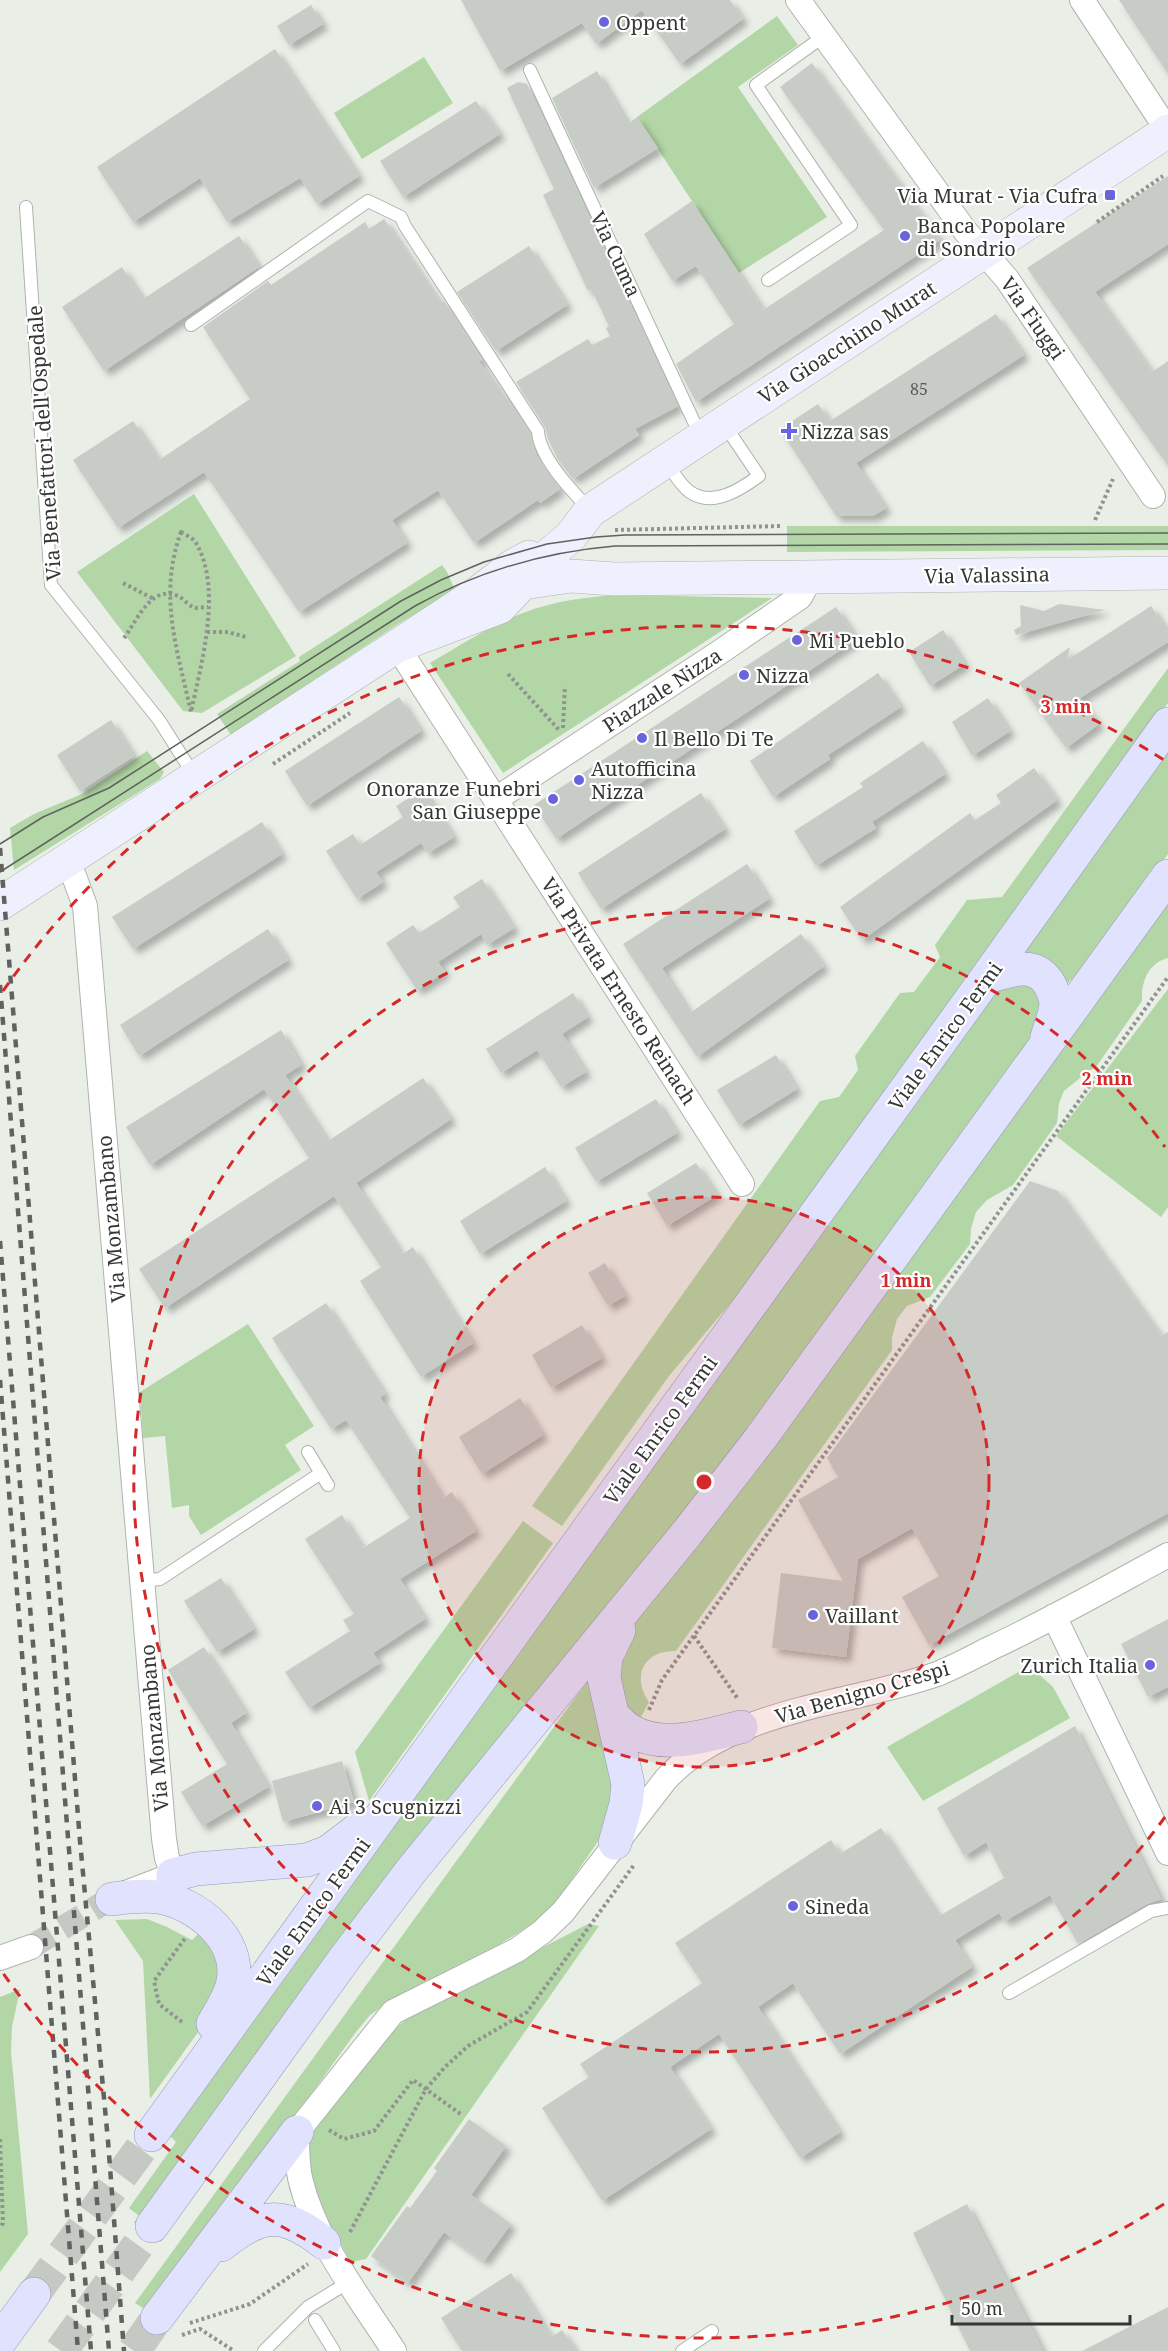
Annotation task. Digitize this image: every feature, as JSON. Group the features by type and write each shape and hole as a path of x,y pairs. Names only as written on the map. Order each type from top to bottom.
{"main road":[{"name":"Via Gioacchino Murat","path":"489,600 514,565 603,521 666,462 1168,131"},
{"path":"603,521 584,538 585,549 590,560 598,569 614,579"},
{"name":"Via Gioacchino Murat","path":"397,646 524,582 563,541"},
{"name":"Via Valassina","path":"806,577 1168,573"},
{"path":"524,582 571,576 614,579 806,577"},
{"path":"489,600 560,590 614,579"},
{"path":"0,904 397,646"},
{"name":"Viale Enrico Fermi","path":"107,1901 144,1896 161,1897 179,1904 211,1923 228,1945 234,1979 229,1996 199,2049 172,2087 158,2126 1168,724"},
{"path":"152,2226 338,1967 411,1871 636,1597 772,1423 1168,876"},
{"path":"987,977 1030,969 1043,974 1051,986 1056,1003 1044,1047"},
{"path":"627,1850 628,1784 604,1678 606,1657 636,1597"},
{"path":"614,1716 631,1731 664,1740 687,1739 740,1713"},
{"path":"173,1875 196,1869 307,1860 328,1852 393,1799"},
{"path":"172,2328 203,2259 310,2129"},
{"path":"203,2259 254,2222 269,2220 286,2220 306,2228 329,2245"},
{"path":"0,2341 34,2294"}],"street":[{"name":"Via Fiuggi","path":"798,0 966,232 1007,279 1153,496"},
{"path":"1082,0 1168,131"},
{"name":"Piazzale Nizza","path":"496,799 800,597 805,588 806,577"},
{"path":"397,646 496,799"},
{"name":"Via Privata Ernesto Reinach","path":"496,799 742,1184"},
{"name":"Via Monzambano","path":"64,863 74,876 85,906 164,1839 173,1875"},
{"name":"Via Benigno Crespi","path":"627,1850 682,1761 740,1713 938,1673 1054,1616 1168,1555"},
{"path":"1054,1616 1168,1853"},
{"path":"394,2351 349,2282 329,2245 300,2178 310,2129 393,2012 495,1963 542,1932 627,1850"},
{"path":"107,1901 173,1875"},
{"path":"0,1958 31,1947"}],"lane":[{"path":"768,280 851,225 756,85 824,36"},
{"name":"Via Cuma","path":"530,70 713,431"},
{"path":"191,325 368,201 401,217 538,431 539,442 566,483 603,521"},
{"name":"Via Benefattori dell'Ospedale","path":"26,207 51,585 159,720 195,777"},
{"path":"666,462 692,494 708,498 725,496 740,490 759,476 713,431"},
{"path":"308,1452 328,1485"},
{"path":"141,1581 160,1579 321,1473"},
{"path":"1009,1993 1151,1911 1168,1908"},
{"path":"264,2351 308,2307 349,2282"},
{"path":"315,2320 334,2351"},
{"path":"682,2351 712,2331"}],"path":[{"path":"1097,222 1163,177"},
{"path":"1095,520 1113,478"},
{"path":"603,521 781,526"},
{"path":"182,532 195,541 203,560 207,582 207,632 191,712 171,627 169,594 174,552 182,532"},
{"path":"123,583 154,599"},
{"path":"124,638 141,610 154,599 169,594 178,596 195,608 208,607"},
{"path":"207,632 228,632 246,637"},
{"path":"508,674 563,734 565,687"},
{"path":"273,764 350,713"},
{"path":"646,1717 662,1680 1168,977"},
{"path":"694,1636 740,1713"},
{"path":"172,2328 250,2304 283,2283 329,2245 426,2089 468,2046 527,2012 627,1850"},
{"path":"182,2022 159,2004 154,1981 186,1936"},
{"path":"310,2129 344,2139 374,2131 413,2080 462,2115"},
{"path":"0,2139 3,2223 0,2228"},
{"path":"172,2328 200,2329 234,2351"}],"green space":[{"path":"777,16 798,45 738,87 827,217 739,273 637,117"},
{"path":"424,57 453,103 362,159 334,113"},
{"path":"194,494 296,656 202,713 183,711 77,572"},
{"path":"787,526 1168,526 1168,550 787,552"},
{"path":"442,565 455,590 398,624 231,735 217,714 300,661 299,657"},
{"path":"618,595 772,598 503,773 430,663 487,630 523,613 570,600"},
{"path":"1168,668 1168,703 745,1286 669,1376 562,1526 532,1506 820,1101 839,1097 858,1070 855,1056 900,993 914,992 940,957 935,945 967,900 1002,897"},
{"path":"1168,749 1168,854 1088,963 1067,984 1020,954"},
{"path":"147,751 164,772 160,779 14,870 10,828 34,814 82,794"},
{"path":"1168,901 1168,958 1155,964 1147,974 1142,1001 1096,1067 1064,1091 1059,1103 1057,1123 1013,1185 987,1200 976,1212 970,1244 930,1297 907,1306 897,1319 892,1338 892,1350 676,1651 656,1655 644,1666 641,1683 649,1702 639,1721 625,1708 618,1669 637,1619"},
{"path":"1014,981 1036,989 1049,1014 799,1366 142,2218 129,2208 176,2142 170,2136 990,994"},
{"path":"1168,989 1168,1207 1161,1217 1056,1136"},
{"path":"248,1324 314,1426 285,1445 301,1470 201,1535 189,1516 189,1505 172,1508 165,1436 143,1438 140,1392"},
{"path":"523,1521 553,1543 369,1801 355,1752"},
{"path":"1033,1669 1053,1687 1070,1718 923,1801 887,1747 1020,1671"},
{"path":"591,1676 617,1789 599,1840 554,1905 534,1923 492,1949 401,1994 370,2015 152,2314 135,2303"},
{"path":"147,1919 192,1940 201,1931 220,1964 211,2014 150,2099 143,1961 115,1920"},
{"path":"588,1924 599,1926 366,2259 351,2262 325,2216 313,2189 307,2157 309,2138 322,2119 379,2041 412,2015"},
{"path":"20,1989 12,2027 11,2052 28,2234 0,2272 0,1997"}],"building":[{"path":"461,0 730,0 743,19 680,64 642,10 596,44 582,23 500,71"},
{"path":"1119,0 1168,0 1168,74 1146,41"},
{"path":"311,5 323,24 289,45 277,26"},
{"path":"275,49 359,176 317,204 300,178 227,222 200,178 133,222 97,167"},
{"path":"812,63 940,240 696,402 676,364 734,324 696,266 672,281 644,234 692,201 763,310 884,230 780,87"},
{"path":"597,71 628,124 637,117 658,148 594,188 552,98"},
{"path":"518,82 527,84 678,406 635,429 639,435 573,479 557,458 545,427 516,382 588,339 592,345 610,336 606,328 609,326 591,289 588,291 543,195 554,189 507,88"},
{"path":"476,101 500,134 403,197 380,161"},
{"path":"1168,176 1168,244 1095,292 1152,372 1168,361 1168,466 1027,268"},
{"path":"384,219 440,303 444,301 482,360 479,361 530,434 537,456 560,489 540,503 538,500 474,543 438,490 392,520 407,543 299,612 204,472 118,528 73,460 133,421 159,460 250,399 203,327 268,281 271,285 365,222 369,229"},
{"path":"239,236 259,267 104,371 62,307 122,267 143,299"},
{"path":"529,246 567,305 496,351 457,292"},
{"path":"996,314 1024,355 856,463 886,508 873,516 836,516 780,429 818,404 830,421"},
{"path":"1059,604 1105,610 1016,635 1014,630 1021,626 1020,605 1044,611"},
{"path":"1151,606 1168,632 1168,642 1080,698 1099,724 1066,748 1019,683 1070,647 1067,660"},
{"path":"836,607 857,639 556,839 534,805"},
{"path":"943,630 965,664 930,686 909,652"},
{"path":"878,673 901,707 828,755 830,759 773,797 750,761"},
{"path":"399,697 421,731 307,806 285,771"},
{"path":"988,698 1010,731 972,756 952,722"},
{"path":"111,720 134,756 80,791 57,755"},
{"path":"923,741 945,774 872,822 876,828 816,866 794,831 863,787 860,783"},
{"path":"1034,768 1057,800 862,940 840,907 970,813 975,820 1001,803 996,795"},
{"path":"423,789 454,837 428,853 421,843 376,872 383,882 357,899 326,851 353,834 360,845 403,817 396,806"},
{"path":"701,793 725,829 601,909 578,873"},
{"path":"262,822 282,854 133,949 112,917"},
{"path":"747,864 769,899 662,968 690,1013 801,934 824,966 697,1057 623,944"},
{"path":"482,879 514,928 487,945 481,934 438,962 445,972 417,990 386,943 413,925 419,933 460,907 453,897"},
{"path":"268,929 288,960 139,1056 120,1025"},
{"path":"573,993 588,1017 562,1034 586,1072 561,1087 537,1050 501,1073 486,1049"},
{"path":"281,1030 301,1065 285,1075 328,1141 423,1078 451,1119 356,1183 402,1254 413,1247 473,1343 421,1377 360,1281 381,1267 334,1196 165,1308 139,1269 309,1158 264,1089 150,1165 126,1127"},
{"path":"776,1055 797,1089 739,1125 717,1090"},
{"path":"656,1099 677,1133 596,1182 575,1148"},
{"path":"696,1163 717,1195 667,1226 647,1193"},
{"path":"545,1167 566,1201 480,1254 460,1221"},
{"path":"1030,1181 1058,1191 1161,1336 1168,1332 1168,1513 929,1645 902,1597 939,1576 912,1528 858,1559 846,1657 772,1648 781,1573 843,1581 798,1500 838,1477 827,1458"},
{"path":"605,1263 625,1296 608,1306 588,1273"},
{"path":"326,1303 385,1394 380,1397 443,1498 452,1492 476,1531 400,1579 425,1619 373,1653 380,1663 309,1708 285,1672 350,1631 343,1620 354,1614 305,1539 342,1515 363,1548 410,1518 346,1420 331,1429 272,1338"},
{"path":"582,1325 602,1358 551,1388 532,1355"},
{"path":"520,1398 543,1435 482,1474 459,1437"},
{"path":"221,1578 254,1629 217,1652 184,1601"},
{"name":"Zurich Italia","path":"1168,1619 1168,1687 1148,1697 1121,1644"},
{"path":"204,1647 246,1713 231,1723 268,1787 202,1826 181,1792 227,1764 168,1670"},
{"path":"1075,1726 1161,1899 1147,1904 1078,1944 1050,1895 1005,1921 999,1913 955,1940 972,1967 840,2054 793,1983 758,2007 840,2132 800,2158 719,2034 670,2067 711,2129 602,2201 542,2108 589,2077 580,2064 702,1983 675,1943 831,1840 840,1854 881,1828 939,1916 1004,1878 986,1842 964,1856 937,1808"},
{"path":"342,1761 354,1802 283,1822 272,1781"},
{"path":"469,2119 506,2146 471,2195 511,2224 484,2261 444,2232 408,2283 371,2256 407,2206 410,2208 437,2171 434,2168"},
{"path":"967,2204 1043,2351 970,2351 913,2233"},
{"path":"511,2273 551,2337 562,2330 576,2351 462,2351 441,2318"},
{"path":"1168,2307 1168,2351 1082,2351"}],"tunnel":[{"path":"31,1947 102,1904"},
{"path":"34,2294 151,2135"},
{"path":"61,2351 152,2226"},
{"path":"134,2351 157,2318"}],"tram line":[{"path":"0,844 43,817 109,788 401,601 441,580 484,562 547,544 625,535 1168,533"},
{"path":"0,872 415,606 463,583 512,565 563,553 615,546 1168,544"}],"railway":[{"path":"0,848 80,1841 108,2141 124,2351"},
{"path":"0,985 109,2351"},
{"path":"0,1241 91,2351"},
{"path":"0,1380 78,2351"}],"place":[{"name":"Oppent","path":"604,22"},
{"name":"Via Murat - Via Cufra","path":"1110,195"},
{"name":"Banca Popolare di Sondrio","path":"905,236"},
{"name":"Nizza sas","path":"789,431"},
{"name":"Mi Pueblo","path":"797,640"},
{"name":"Nizza","path":"744,675"},
{"name":"Il Bello Di Te","path":"642,738"},
{"name":"Autofficina Nizza","path":"579,780"},
{"name":"Onoranze Funebri San Giuseppe","path":"553,799"},
{"name":"Vaillant","path":"813,1615"},
{"name":"Zurich Italia","path":"1150,1665"},
{"name":"Ai 3 Scugnizzi","path":"317,1806"},
{"name":"Sineda","path":"793,1906"}]}
